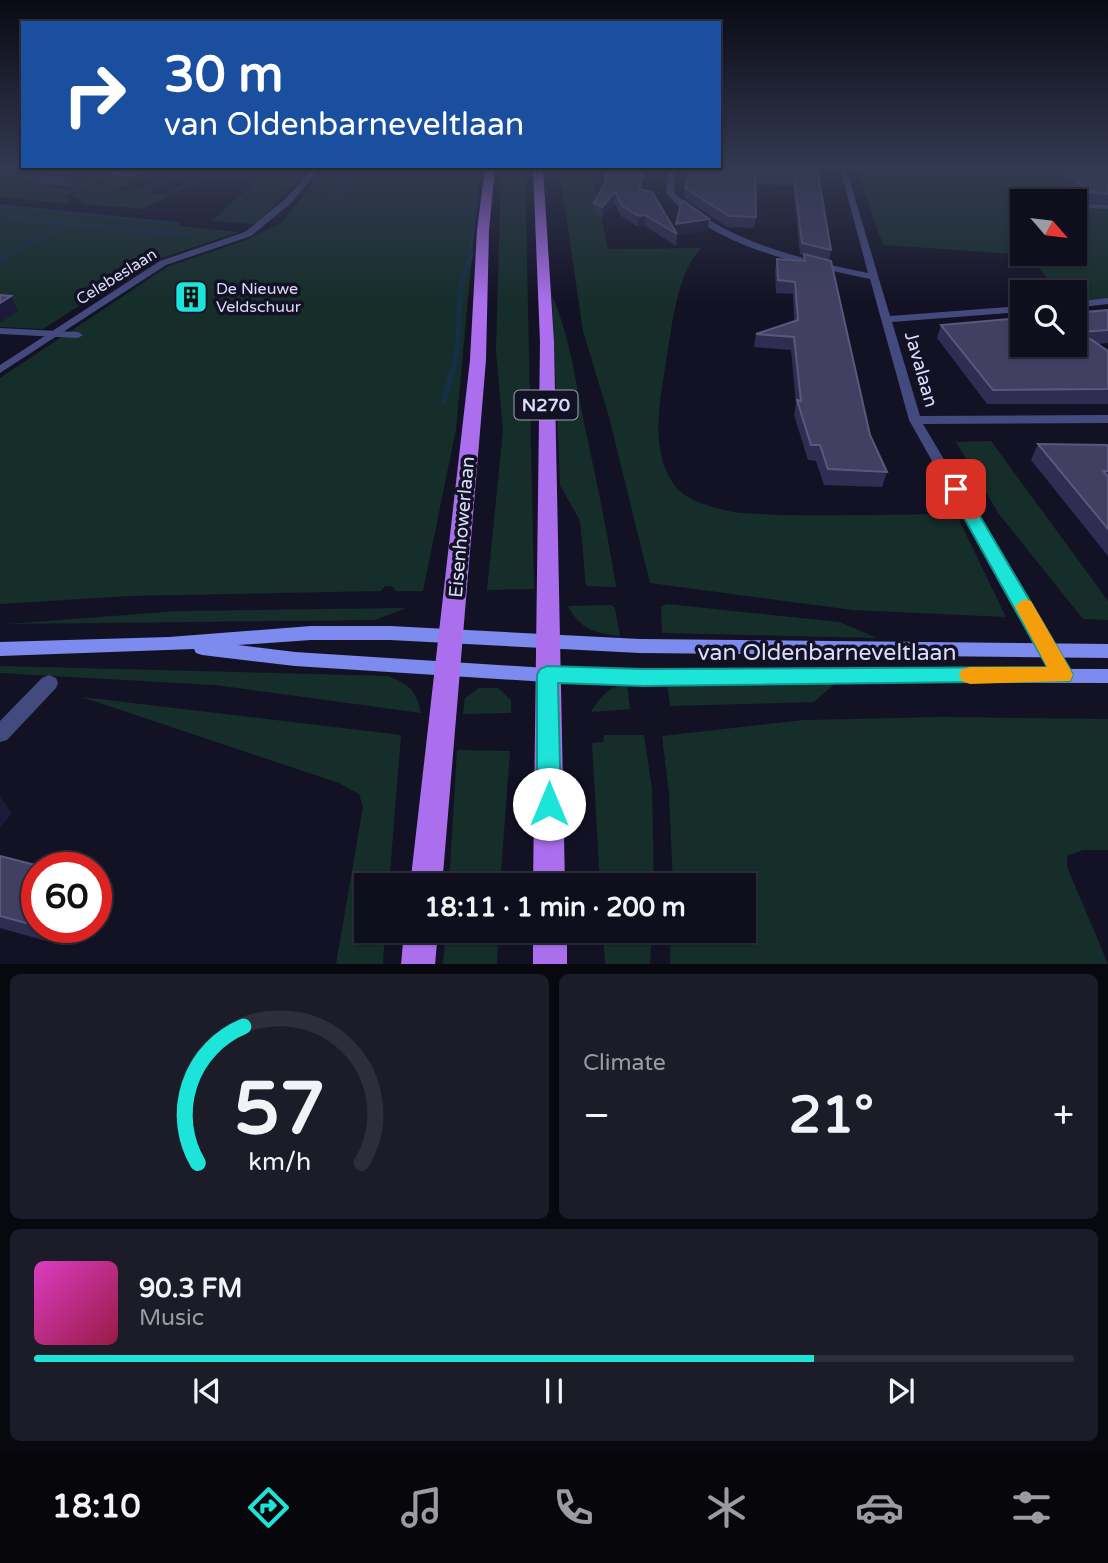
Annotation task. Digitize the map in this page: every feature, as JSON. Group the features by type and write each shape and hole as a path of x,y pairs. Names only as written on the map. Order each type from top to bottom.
{"main road":[{"name":"Eisenhowerlaan","path":"427,873 478,360 485,213"},
{"name":"N270","path":"540,213 547,342 549,873"},
{"name":"van Oldenbarneveltlaan","path":"169,644 311,633 449,635 639,646 1108,651"},
{"name":"van Oldenbarneveltlaan","path":"169,644 295,659 547,675 1108,676"},
{"path":"0,649 169,644"},
{"path":"418,964 420,943"},
{"path":"550,943 550,964"}],"street":[{"name":"Celebeslaan","path":"0,370 163,263 248,234 274,213"},
{"path":"691,213 787,257 874,277"},
{"name":"Javalaan","path":"856,213 915,420 1062,675"},
{"path":"1087,303 1108,301"},
{"path":"886,319 1010,310"},
{"path":"0,331 78,335"},
{"path":"915,420 1108,419"},
{"path":"0,734 49,682"}],"green space":[{"path":"0,213 50,213 239,232 146,263 43,329 0,327"},
{"path":"220,213 267,213 256,224 211,221"},
{"path":"289,213 476,213 456,429 423,591 396,591 392,586 385,586 381,591 129,596 0,604 0,378 167,267 244,241 281,223"},
{"path":"500,213 526,213 534,589 487,590 503,430 496,351"},
{"path":"566,213 600,213 608,249 702,248 693,258 680,287 672,321 659,413 662,459 675,486 688,497 706,505 743,513 823,516 956,514 1006,617 853,610 650,583 609,417 583,331"},
{"path":"872,213 1010,213 1010,254 883,245"},
{"path":"1087,213 1108,213 1108,299 1087,301 1087,280 1049,280 1038,266 1087,266"},
{"path":"552,296 559,312 572,363 616,587 586,586 580,521 560,485"},
{"path":"991,441 1108,601 1108,620 1083,619 999,514 956,442"},
{"path":"667,604 839,622 877,638 662,633 661,607"},
{"path":"611,605 615,608 620,636 603,634 583,625 568,606"},
{"path":"406,608 375,620 7,624 179,611"},
{"path":"0,666 388,676 410,689 417,699 421,713 215,685 0,673"},
{"path":"837,682 814,702 670,706 667,683"},
{"path":"627,684 630,709 591,712 606,693"},
{"path":"479,688 498,688 511,700 511,713 463,714 465,698"},
{"path":"82,697 401,735 390,873 354,873 354,943 384,943 383,964 336,964 363,807 359,794 339,783"},
{"path":"943,717 1108,719 1108,850 1083,850 1067,856 1067,867 1108,964 670,964 671,943 756,943 756,873 672,873 669,793 662,736 804,720"},
{"path":"604,735 644,735 652,789 654,873 599,873 592,743 603,742"},
{"path":"457,750 510,751 501,873 450,873"},
{"path":"445,943 498,943 497,964 443,964"},
{"path":"604,943 651,943 650,964 605,964"}],"building":[{"path":"634,213 664,213 677,234 645,215"},
{"path":"679,213 700,213 709,219 676,224"},
{"path":"724,213 756,213 756,217 729,216"},
{"path":"798,213 825,213 831,250 802,243"},
{"path":"804,254 831,261 870,435 887,472 828,469 820,445 811,445 797,400 801,401 794,337 756,334 798,320 795,282 778,280 777,259 805,261"},
{"path":"0,295 11,296 0,303"},
{"path":"1108,310 1108,330 1087,332 1087,312"},
{"path":"1010,319 1010,357 1087,357 1087,337 1108,351 1108,389 993,390 941,325"},
{"path":"1038,444 1108,446 1108,471 1103,471 1108,477 1108,529"},
{"path":"0,856 21,861 21,922 0,916"}],"waterway":[{"path":"69,213 178,224"},
{"path":"470,256 474,213"},
{"path":"0,215 192,235"},
{"path":"4,256 65,225"},
{"path":"4,256 8,254"},
{"path":"453,370 461,286 471,254"},
{"path":"0,258 4,256"},
{"path":"444,400 453,368"}],"slow traffic":[{"path":"970,675 1062,675 1024,606"}],"place":[{"name":"De Nieuwe Veldschuur","path":"191,297"}],"route":[{"path":"549,804 547,675 1062,675 1038,628 956,489"}]}
